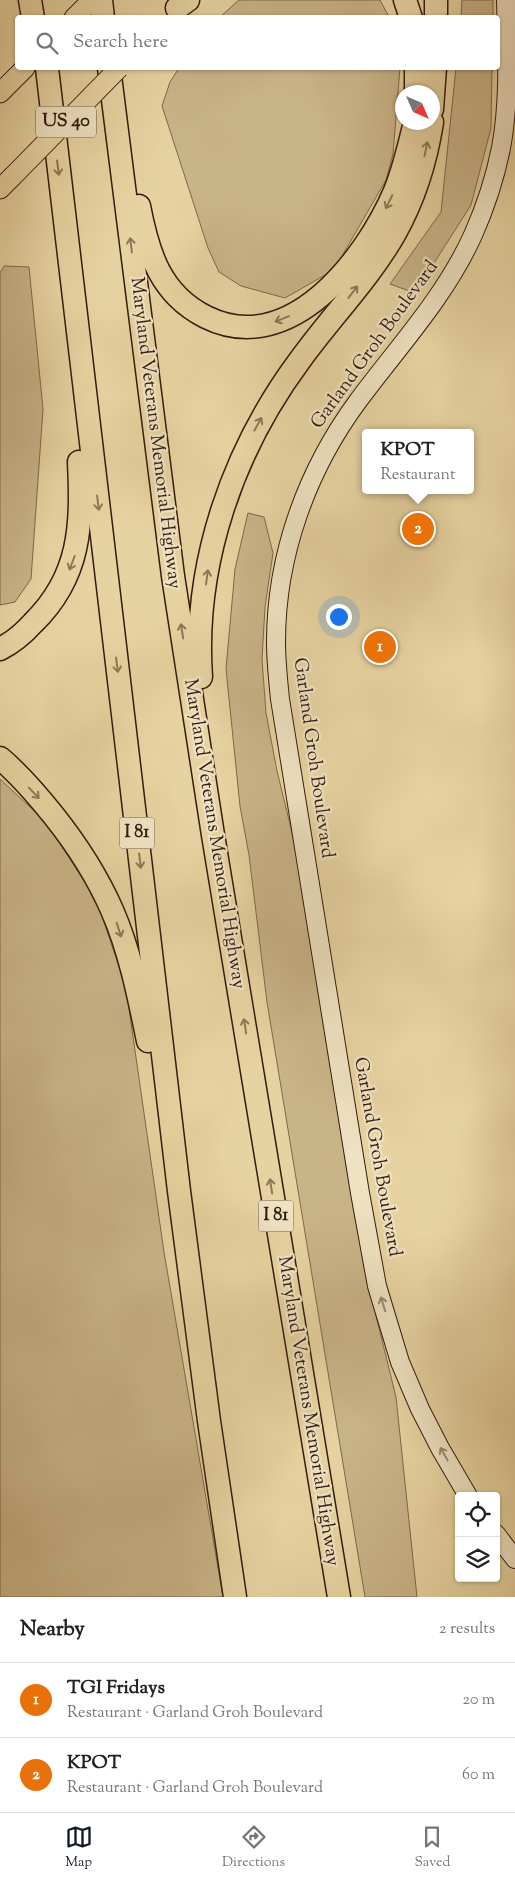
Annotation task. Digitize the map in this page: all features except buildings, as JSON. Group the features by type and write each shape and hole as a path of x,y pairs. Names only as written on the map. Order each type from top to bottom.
{"highway":[{"path":"30,0 33,15"},
{"path":"38,0 40,15"},
{"path":"101,0 103,15"},
{"path":"405,0 410,15"},
{"path":"436,0 436,15"},
{"name":"I 81","path":"45,70 52,110 179,1191 209,1421 235,1597"},
{"path":"110,70 142,224 151,255 163,279 176,297 193,311 212,320 235,326 257,327 279,322 303,310 329,289 360,253 379,224 406,159 413,130"},
{"name":"Maryland Veterans Memorial Highway","path":"110,70 173,576 213,835 339,1597"},
{"path":"416,70 416,85"},
{"path":"434,85 435,70"},
{"path":"213,835 200,663 201,622 211,551 222,510 237,468 274,396 300,359 374,265 395,234 412,200 430,130"},
{"path":"0,650 27,630 47,609 64,584 75,555 81,498 70,271"},
{"path":"0,758 40,798 74,841 94,872 113,911 138,995 179,1191"}],"main road":[{"path":"77,15 92,0"},
{"path":"2,90 23,70"},
{"name":"US 40","path":"0,189 117,70"}],"street":[{"name":"Garland Groh Boulevard","path":"466,1492 420,1409 400,1362 377,1286 360,1193 280,699 276,642 280,589 290,536 303,499 335,434 358,400 435,300 455,270 490,191 501,148 504,123 506,97 506,0"},
{"path":"498,1537 515,1558"}],"shaded area":[{"path":"239,0 380,0 388,15 222,15"},
{"path":"462,0 493,0 493,15 461,15"},
{"path":"178,70 400,70 399,85 395,85 393,154 386,180 334,270 285,298 241,286 219,272 208,248 162,106 170,82"},
{"path":"456,70 492,70 491,128 471,205 415,293 390,284 441,212"},
{"path":"4,266 29,267 43,409 31,579 15,602 0,605 0,273"},
{"path":"248,513 264,517 273,553 265,607 262,659 266,713 277,771 296,849 376,1316 396,1397 417,1597 365,1597 267,1002 249,855 240,806 226,669 235,569"},
{"path":"0,779 46,822 97,901 126,988 164,1252 223,1597 0,1597"}],"place":[{"name":"KPOT","path":"418,529"},
{"name":"TGI Fridays","path":"380,647"}]}
